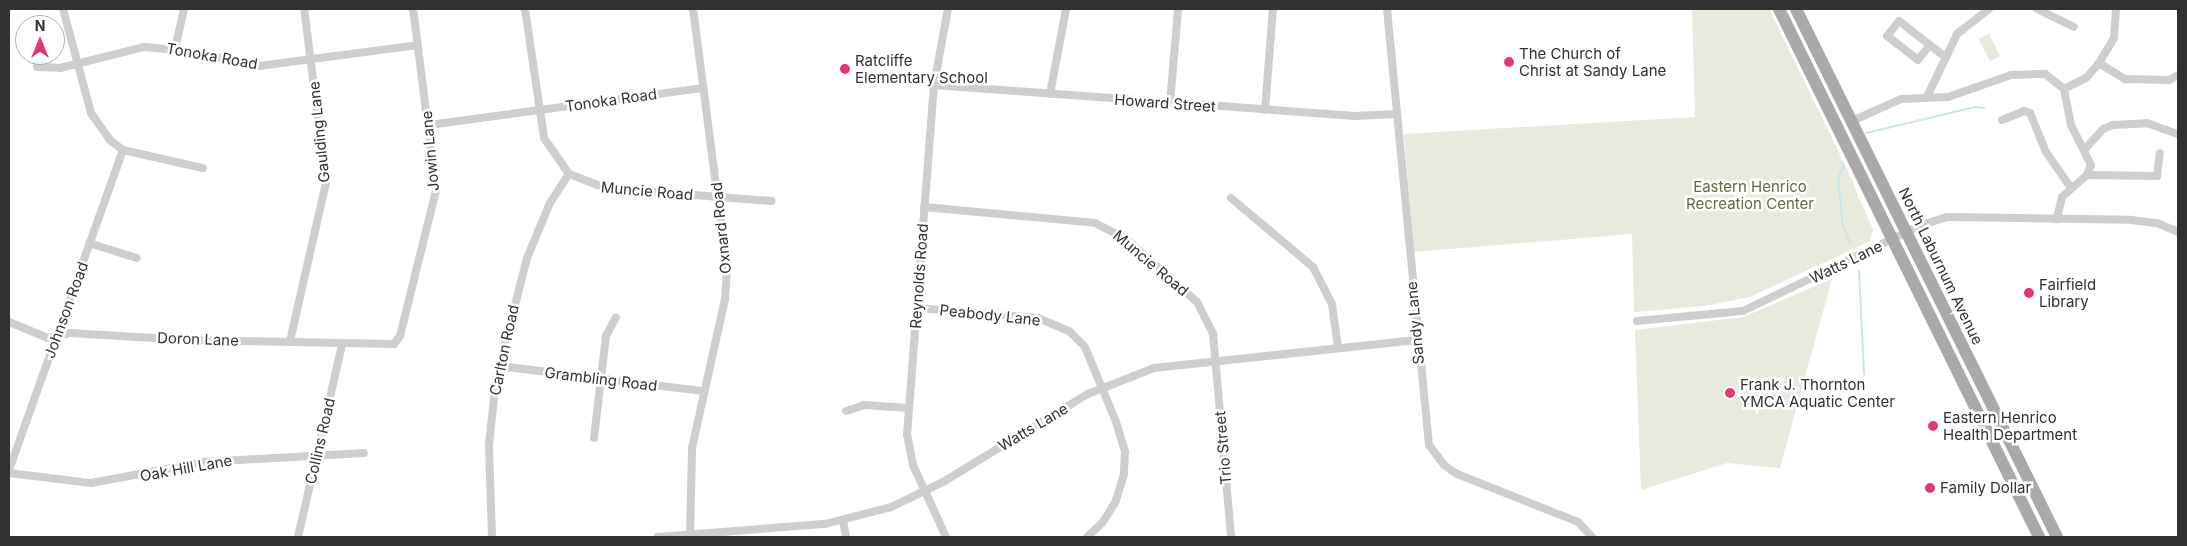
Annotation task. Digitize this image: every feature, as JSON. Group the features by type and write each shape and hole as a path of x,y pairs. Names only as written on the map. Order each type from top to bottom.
{"main road":[{"name":"North Laburnum Avenue","path":"1779,9 2040,537"},
{"name":"North Laburnum Avenue","path":"1796,9 1908,232 2057,537"}],"street":[{"path":"64,9 91,112 110,140 123,150 203,168"},
{"path":"175,49 184,9"},
{"name":"Gaulding Lane","path":"290,341 326,182 304,9"},
{"name":"Jowin Lane","path":"391,346 400,336 435,197 429,125 413,9"},
{"path":"525,9 539,110"},
{"name":"Oxnard Road","path":"690,536 690,462 703,391 726,288 718,197 694,9"},
{"name":"Reynolds Road","path":"946,537 913,465 907,435 934,85 948,9"},
{"path":"1050,94 1066,9"},
{"path":"1170,103 1178,9"},
{"path":"1265,110 1273,9"},
{"name":"Sandy Lane","path":"1387,9 1425,428 1435,456 1467,479 1578,522 1592,537"},
{"path":"1927,97 1957,34 1989,9"},
{"path":"2037,9 2074,28"},
{"path":"2064,89 2086,78 2099,63 2114,38 2116,9"},
{"path":"1930,45 1918,60 1887,36 1899,21 1930,45 1945,57"},
{"name":"Tonoka Road","path":"37,67 78,64 144,47 175,49 252,66 418,45"},
{"path":"2099,63 2125,79 2169,80 2178,75"},
{"path":"1852,121 1901,99 1948,97 2011,75 2045,74 2064,89 2071,125 2086,148 2091,165 2087,174 2059,202 2057,219"},
{"name":"Howard Street","path":"934,85 1355,116 1396,114"},
{"name":"Tonoka Road","path":"429,125 704,88"},
{"name":"Muncie Road","path":"539,110 548,149 569,174 605,188 771,201"},
{"path":"2002,120 2024,111 2030,113 2046,152 2071,188"},
{"path":"2086,148 2103,129 2113,125 2154,124 2178,134"},
{"name":"Johnson Road","path":"9,471 123,150"},
{"path":"2087,174 2157,176 2160,153"},
{"name":"Carlton Road","path":"492,537 489,445 498,366 527,258 550,203 569,174"},
{"path":"1231,198 1313,267 1332,304 1338,348"},
{"name":"Muncie Road","path":"924,207 1076,219 1110,229 1197,302 1211,326 1215,358"},
{"name":"Watts Lane","path":"1637,321 1743,311 1908,232 1948,217 2131,220 2157,224 2178,232"},
{"path":"89,243 137,258"},
{"name":"Peabody Lane","path":"917,308 1049,321 1082,344 1103,386 1122,439 1125,468 1116,501 1102,523 1087,537"},
{"path":"594,438 606,336 616,317"},
{"name":"Doron Lane","path":"9,322 38,336 290,341 391,346"},
{"name":"Watts Lane","path":"658,537 690,536 843,521 891,507 925,492 1103,386 1154,368 1215,358 1417,340"},
{"name":"Collins Road","path":"298,537 342,345"},
{"name":"Trio Street","path":"1215,358 1231,537"},
{"name":"Grambling Road","path":"498,366 703,391"},
{"path":"846,411 864,405 909,408"},
{"name":"Oak Hill Lane","path":"9,471 90,483 204,462 364,453"},
{"path":"843,521 846,537"}],"green space":[{"name":"Eastern Henrico Recreation Center","path":"1692,9 1769,9 1846,167 1873,230 1870,241 1750,297 1704,306 1634,312 1632,234 1414,252 1404,134 1695,117"},
{"path":"1989,34 2000,56 1990,61 1978,39"},
{"path":"1832,279 1780,468 1727,463 1641,490 1635,330 1743,317"}],"waterway":[{"path":"1866,133 1975,107 1984,108"},
{"path":"1844,166 1838,178 1843,227 1850,243"},
{"path":"1859,271 1864,374"}],"place":[{"name":"The Church of Christ at Sandy Lane","path":"1509,62"},
{"name":"Ratcliffe Elementary School","path":"845,69"},
{"name":"Fairfield Library","path":"2029,293"},
{"name":"Frank J. Thornton YMCA Aquatic Center","path":"1730,393"},
{"name":"Eastern Henrico Health Department","path":"1933,426"},
{"name":"Family Dollar","path":"1930,488"}]}
